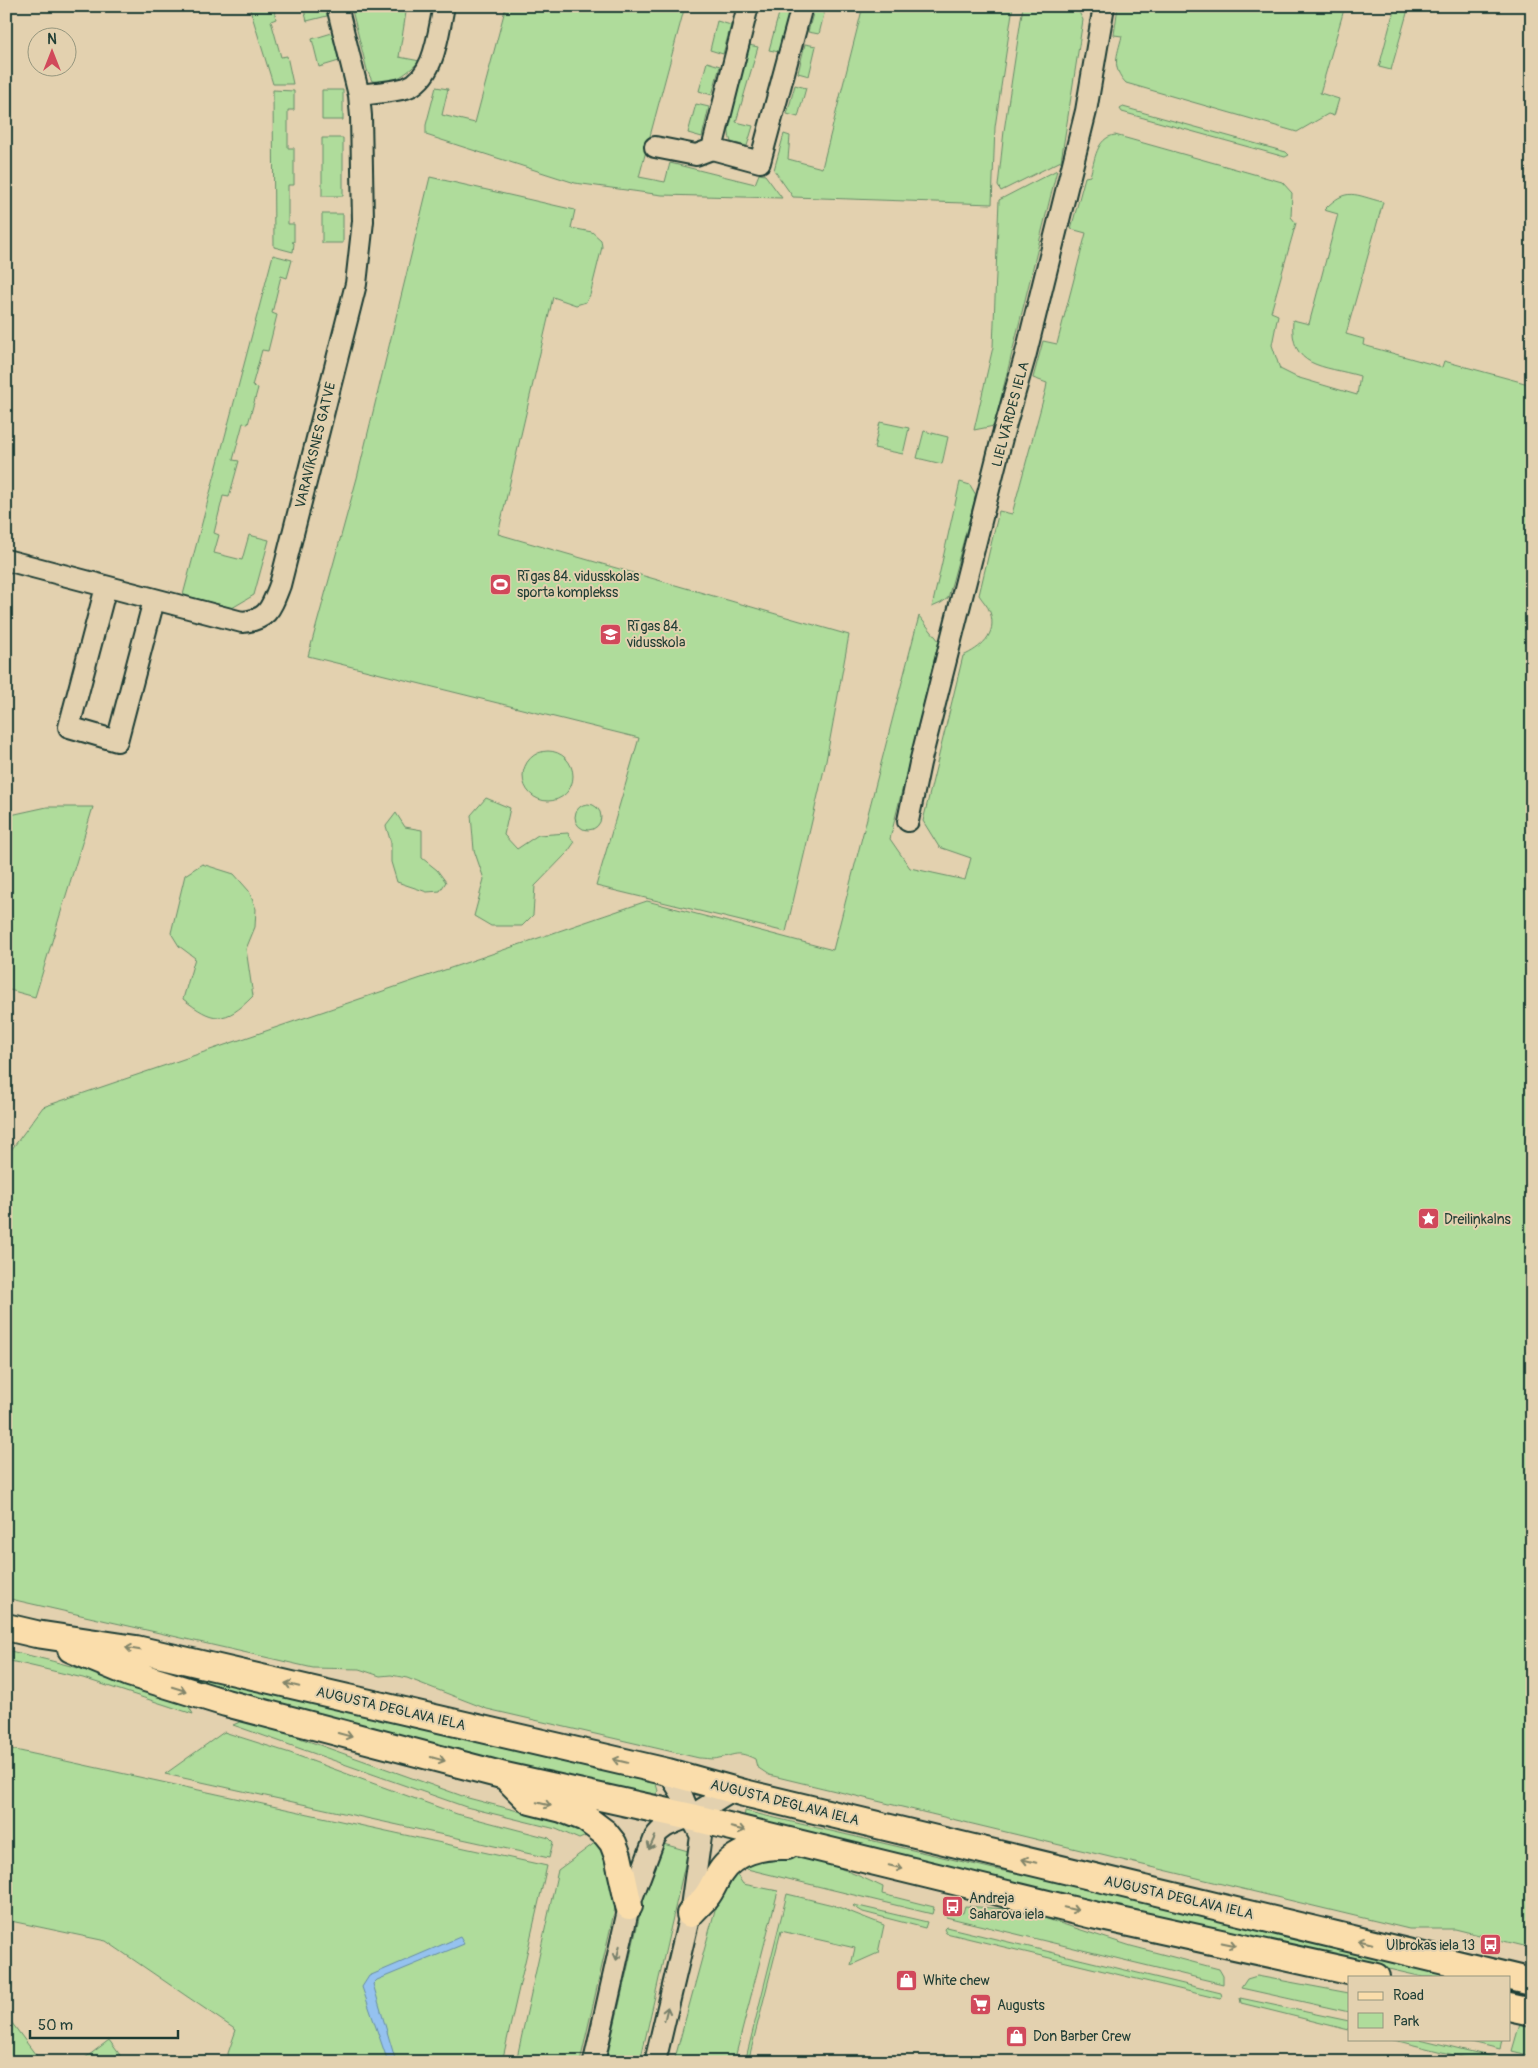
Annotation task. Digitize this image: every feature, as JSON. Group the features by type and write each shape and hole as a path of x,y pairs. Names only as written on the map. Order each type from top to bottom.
{"main road":[{"name":"AUGUSTA DEGLAVA IELA","path":"6,1627 36,1634 136,1649 668,1772 734,1790 1507,1976"},
{"name":"AUGUSTA DEGLAVA IELA","path":"36,1634 129,1673 217,1701 505,1776 691,1817 1093,1914 1372,1976"},
{"path":"505,1776 530,1801 562,1809 585,1818 605,1833 613,1843 618,1856 629,1906"},
{"path":"690,1914 707,1896 721,1871 732,1859 744,1853 771,1845 806,1846"},
{"name":"AUGUSTA DEGLAVA IELA","path":"1510,1977 1532,1982"},
{"path":"1510,2007 1532,2012"}],"street":[{"name":"VARAVĪKSNES GATVE","path":"6,560 242,622 254,621 263,617 272,604 280,585 356,284 364,221 359,95 337,6"},
{"path":"359,95 406,88 420,80 429,67 444,6"},
{"path":"712,150 748,6"},
{"path":"656,148 696,155 712,150 760,162 802,6"},
{"name":"LIELVĀRDES IELA","path":"908,821 920,763 1003,434 1025,357 1086,111 1104,6"},
{"path":"106,587 69,727 108,738 117,740 154,600"},
{"path":"655,2062 690,1914 701,1836 681,1793 668,1772"},
{"path":"594,2062 629,1906 651,1845 659,1830 691,1817 714,1800 734,1790"}],"green space":[{"path":"249,6 273,6 276,19 271,21 281,57 287,56 293,84 273,84"},
{"path":"303,6 325,6 327,16 307,21"},
{"path":"351,6 407,6 399,57 420,61 398,78 387,81 372,81 367,70"},
{"path":"506,6 685,6 639,177 665,182 670,163 755,184 759,174 765,175 782,198 662,195 575,183 426,135 426,125 436,87 448,89 442,115 475,123"},
{"path":"781,6 791,6 779,52 769,50"},
{"path":"815,6 826,6 819,34 808,32"},
{"path":"863,6 1013,6 995,127 992,204 793,197 774,170 784,134 790,136 788,159 822,168"},
{"path":"1023,6 1076,6 1083,20 1061,161 1001,191 998,186 1004,131"},
{"path":"1118,6 1345,6 1320,93 1339,99 1334,116 1328,114 1297,132 1126,83 1118,72 1116,61 1122,36 1114,35"},
{"path":"1395,6 1409,6 1391,70 1379,67"},
{"path":"717,21 731,25 723,54 710,50"},
{"path":"332,33 339,61 319,67 312,39"},
{"path":"805,44 816,46 809,76 798,73"},
{"path":"749,45 758,47 736,122 753,126 747,146 731,142 729,121 734,94"},
{"path":"707,62 720,66 712,95 699,91"},
{"path":"795,85 806,88 798,117 787,114"},
{"path":"273,90 294,91 294,110 288,110 288,148 294,148 294,185 288,185 288,224 294,224 293,252 274,247"},
{"path":"322,90 343,90 343,120 322,120"},
{"path":"696,104 709,107 702,137 688,133"},
{"path":"1123,107 1286,152 1289,155 1285,157 1122,112 1120,109"},
{"path":"1115,135 1282,182 1292,193 1291,217 1296,223 1271,312 1278,315 1272,345 1280,369 1296,377 1357,395 1360,376 1311,362 1297,348 1293,336 1293,320 1309,324 1338,214 1324,210 1332,202 1351,194 1383,202 1346,334 1364,339 1363,345 1442,367 1444,361 1532,385 1532,1948 1455,1929 1409,1929 769,1775 757,1767 755,1759 744,1755 737,1754 714,1759 699,1758 487,1709 407,1678 391,1675 380,1676 359,1669 313,1668 6,1598 6,1157 43,1107 647,901 833,950 919,616 939,641 890,839 910,868 965,880 971,858 939,847 923,821 963,656 976,649 986,640 992,627 990,612 979,595 999,511 1012,514 1046,389 1047,383 1033,378 1043,341 1057,344 1086,233 1071,229 1085,177 1090,176 1100,145 1104,140"},
{"path":"322,138 343,138 343,196 322,196"},
{"path":"1057,170 994,426 974,430 993,347 999,200"},
{"name":"Rīgas 84. vidusskolas sporta komplekss","path":"430,177 575,210 571,228 592,232 601,240 602,247 590,295 586,302 576,305 553,297 498,534 849,635 826,761 786,932 596,886 639,738 308,656 357,478"},
{"path":"322,214 343,214 343,243 322,243"},
{"path":"273,255 292,260 287,278 281,276 272,313 277,315 268,351 262,350 252,386 258,388 248,424 243,423 233,460 239,461 229,497 223,496 214,533 219,535 214,553 242,560 249,535 269,540 254,595 232,608 183,595"},
{"path":"880,422 909,428 903,454 874,448"},
{"path":"924,431 948,437 942,464 917,458"},
{"path":"960,482 970,485 976,495 948,598 932,607"},
{"path":"548,751 557,753 568,762 573,776 571,785 562,796 548,801 539,799 528,790 523,776 525,767 534,756"},
{"path":"486,798 510,808 504,835 517,849 538,835 568,833 574,843 567,853 535,886 533,915 522,926 491,926 474,916 484,879 474,850 471,815"},
{"path":"588,804 597,808 601,817 597,826 588,830 579,826 575,817 579,808"},
{"path":"47,807 93,807 35,997 6,989 6,816"},
{"path":"396,813 405,827 422,830 422,858 437,870 446,882 440,891 427,892 397,882 391,862 391,843 386,826"},
{"path":"202,864 234,874 249,891 256,909 255,927 246,949 253,996 234,1012 219,1017 211,1016 193,1007 183,999 195,958 179,946 171,933 185,875"},
{"path":"6,1650 143,1687 187,1703 193,1714 83,1678 6,1660"},
{"path":"171,1667 651,1780 656,1784 658,1791 655,1796 650,1797 313,1716 178,1675"},
{"path":"242,1721 255,1722 468,1798 572,1825 589,1835 579,1839 556,1829 466,1807 233,1725"},
{"path":"224,1732 290,1753 457,1814 549,1838 553,1842 549,1858 165,1774"},
{"path":"6,1748 547,1866 502,2062 225,2062 236,2030 106,1941 6,1920"},
{"path":"745,1811 998,1870 1081,1883 1462,1976 1419,1976 744,1819"},
{"path":"596,1842 605,1856 611,1874 615,1908 580,2062 516,2062 558,1870"},
{"path":"660,1843 688,1851 640,2062 606,2062 651,1866"},
{"path":"782,1854 822,1862 846,1870 883,1887 882,1894 934,1907 932,1914 747,1869 740,1861"},
{"path":"733,1869 743,1884 778,1891 734,2062 676,2062 675,2058 715,1910"},
{"path":"787,1894 833,1905 884,1925 878,1953 851,1965 855,1948 781,1931 748,2062 745,2062"},
{"path":"854,1905 927,1922 925,1928 863,1912"},
{"path":"965,1906 1019,1910 1131,1946 1219,1969 1223,1976 1223,1984 946,1917 947,1911 963,1913"},
{"path":"946,1927 1221,1993 1222,1997 1220,1999 946,1933 944,1929"},
{"path":"1257,1976 1348,1993 1348,2012 1241,1988 1247,1979"},
{"path":"1240,1998 1348,2021 1348,2030 1241,2003"},
{"path":"6,2015 41,2062 6,2062"},
{"path":"1520,2023 1532,2025 1532,2056 1512,2051"},
{"path":"109,2040 125,2062 80,2062"},
{"path":"1394,2040 1424,2040 1497,2058 1497,2062 1482,2062"},
{"path":"1463,2040 1502,2040 1500,2049"}],"water":[{"path":"460,1937 464,1944 377,1980 373,1984 396,2062 388,2062 362,1987 369,1976"}],"place":[{"name":"Rīgas 84. vidusskolas sporta komplekss","path":"501,584"},
{"name":"Rīgas 84. vidusskola","path":"611,634"},
{"name":"Dreiliņkalns","path":"1428,1219"},
{"name":"Andreja Saharova iela","path":"953,1906"},
{"name":"Ulbrokas iela 13","path":"1491,1945"},
{"name":"White chew","path":"907,1980"},
{"name":"Augusts","path":"981,2005"},
{"name":"Don Barber Crew","path":"1017,2036"}]}
